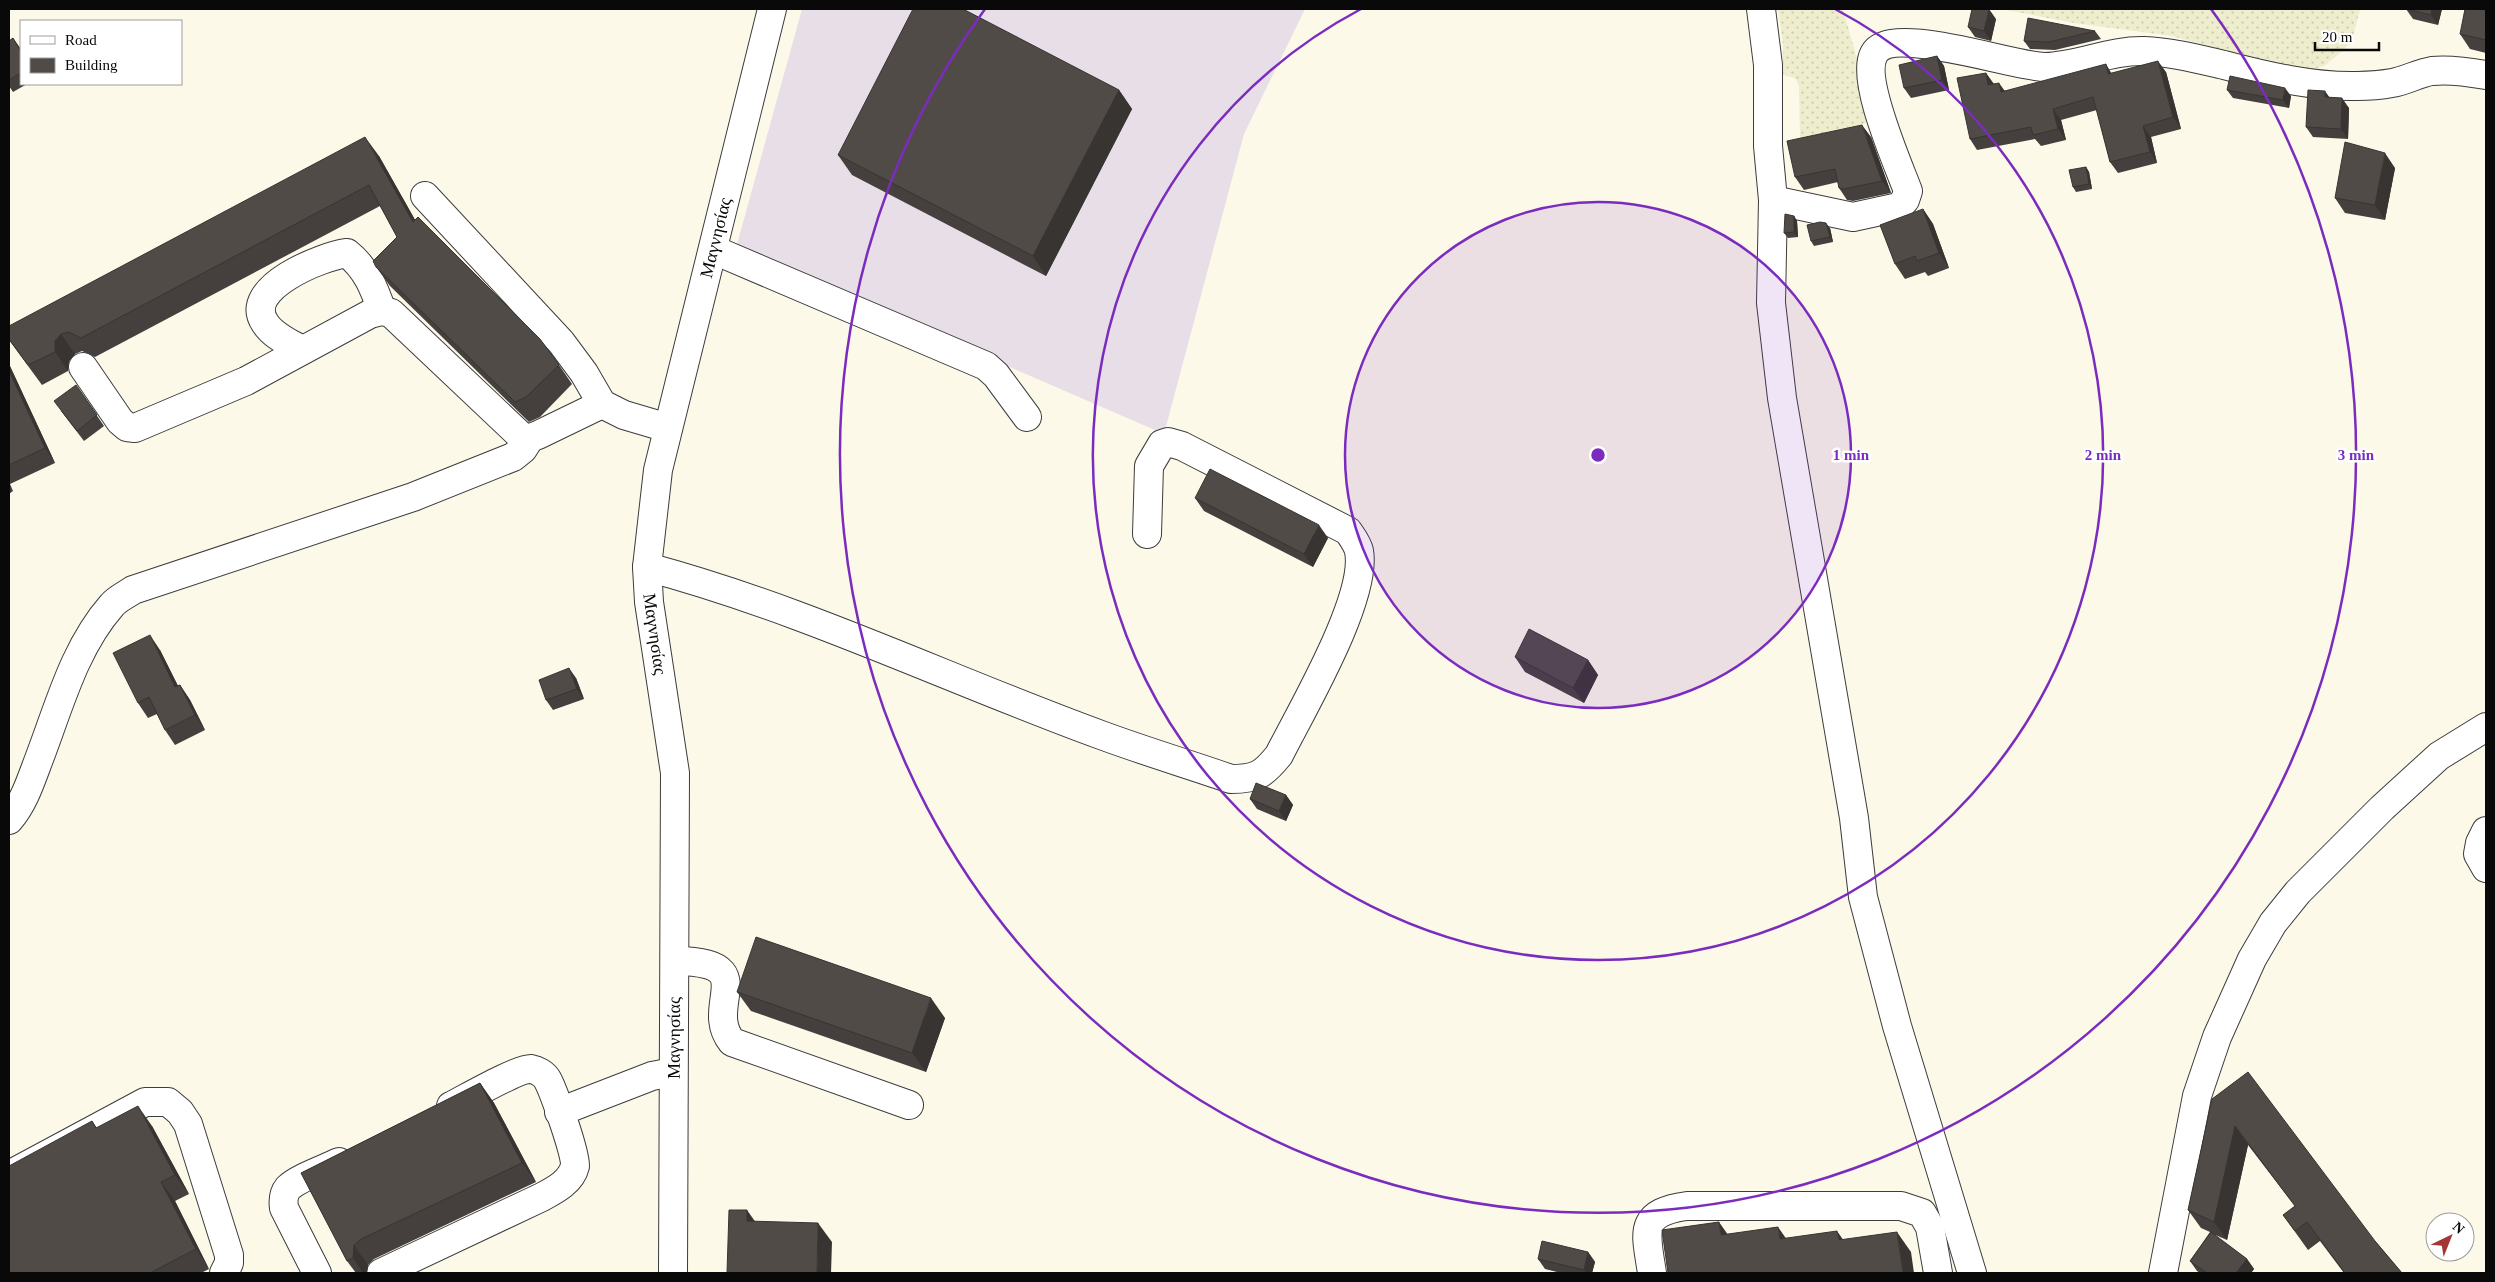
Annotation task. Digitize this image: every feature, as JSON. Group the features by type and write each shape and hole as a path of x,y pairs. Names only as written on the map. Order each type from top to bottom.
{"street":[{"name":"Μαγνησίας","path":"674,1273 675,773 649,602 647,567 658,470 714,250 772,9"},
{"path":"1761,9 1768,65 1768,146 1773,200 1771,303 1782,398 1854,818 1863,897 1898,1026 1972,1273"},
{"path":"1773,200 1853,217 1899,207 1905,200 1908,191 1871,85 1873,54 1881,47 1890,43 1927,45 2043,67 2067,65 2143,51 2180,55 2264,74 2316,83 2356,86 2392,83 2432,71 2468,72 2486,75"},
{"path":"425,196 561,342 584,373 602,404 624,416 668,428"},
{"path":"714,250 986,366 996,375 1027,417"},
{"path":"302,350 276,335 264,323 261,313 264,300 279,281 300,269 332,255 347,253 360,263 371,282 382,311"},
{"path":"83,367 120,421 127,427 135,428 246,381 370,314 382,311 391,313 522,437 530,438"},
{"path":"9,820 16,812 27,791 67,685 87,640 113,604 133,590 413,497 513,457 530,438 602,404"},
{"path":"647,567 724,590 892,652 1101,735 1231,778 1250,779 1268,770 1278,756 1338,639 1354,596 1359,563 1359,551 1355,541 1348,531 1182,446 1168,442 1162,444 1150,466 1147,534"},
{"path":"2163,1273 2197,1096 2217,1037 2252,959 2273,923 2298,892 2382,808 2439,756 2486,727"},
{"path":"2486,830 2480,843 2478,854 2486,868"},
{"path":"676,961 697,961 713,964 720,969 724,977 724,1030 732,1042 909,1105"},
{"path":"381,1273 560,1187 575,1168 576,1159 547,1079 539,1072 530,1069 428,1118"},
{"path":"559,1112 652,1076 673,1072"},
{"path":"9,1175 145,1102 168,1102 180,1112 188,1124 229,1255 229,1263 224,1273"},
{"path":"317,1273 284,1208 283,1197 288,1189 296,1183 358,1153"},
{"path":"1652,1273 1646,1233 1654,1216 1667,1209 1687,1206 1901,1206 1922,1213 1930,1227 1938,1273"}],"shaded area":[{"path":"802,9 1305,9 1244,134 1164,434 736,248"}],"green space":[{"path":"1778,9 1843,9 1857,59 1866,123 1809,140 1800,138 1799,86 1795,78 1783,75 1783,44"},
{"path":"2001,9 2360,9 2353,37 2345,49 2324,66 2310,70 2266,62 2172,36 2074,23"}],"building":[{"path":"913,9 963,9 1119,90 1033,256 838,155"},
{"path":"1972,9 1989,9 1984,31 1968,27"},
{"path":"2407,9 2432,9 2431,15"},
{"path":"2465,9 2486,9 2486,40 2460,34"},
{"path":"2028,18 2095,31 2049,42 2024,41"},
{"path":"13,38 20,50 20,74 9,80 9,41"},
{"path":"1937,56 1942,80 1904,88 1899,65"},
{"path":"2158,61 2173,117 2143,126 2150,152 2110,162 2093,97 2053,109 2058,129 2033,135 2031,127 1970,139 1957,78 1986,73 1988,85 1999,83 2001,92 2106,64 2108,74"},
{"path":"2230,76 2285,88 2283,100 2227,90"},
{"path":"2308,90 2325,91 2325,97 2342,98 2341,129 2306,127"},
{"path":"1862,125 1882,181 1844,189 1839,188 1835,169 1795,177 1787,141"},
{"path":"365,137 413,222 418,217 540,339 559,365 526,397 515,402 376,267 373,261 397,237 369,185 81,338 69,332 61,334 55,341 55,352 28,365 9,339 9,326"},
{"path":"2345,142 2385,153 2375,205 2335,198"},
{"path":"2086,167 2089,184 2073,187 2069,170"},
{"path":"1923,209 1939,253 1917,261 1915,256 1895,264 1880,225"},
{"path":"1785,214 1794,216 1794,232 1784,233"},
{"path":"1820,222 1826,223 1830,237 1811,241 1807,225"},
{"path":"9,371 45,448 9,465"},
{"path":"76,385 97,415 77,431 54,401"},
{"path":"1210,469 1319,525 1304,554 1195,498"},
{"path":"1529,629 1588,660 1573,688 1515,657"},
{"path":"150,635 175,687 180,685 195,715 165,730 149,697 138,703 113,653"},
{"path":"569,668 577,689 546,700 539,680"},
{"path":"1256,783 1286,795 1279,811 1250,799"},
{"path":"756,937 931,998 912,1053 737,992"},
{"path":"2248,1072 2375,1241 2402,1273 2345,1273 2307,1222 2295,1231 2283,1215 2295,1206 2235,1126 2214,1222 2188,1210 2212,1099"},
{"path":"480,1083 522,1163 361,1239 354,1245 353,1258 347,1261 301,1173"},
{"path":"138,1106 175,1175 161,1182 196,1249 150,1273 9,1273 9,1166 92,1121 96,1128"},
{"path":"729,1210 747,1210 747,1221 818,1223 817,1273 727,1273"},
{"path":"1719,1222 1721,1235 1778,1227 1780,1239 1837,1231 1839,1240 1897,1232 1903,1273 1668,1273 1662,1230"},
{"path":"2211,1232 2247,1259 2236,1273 2207,1273 2190,1261"},
{"path":"1542,1241 1588,1252 1584,1270 1538,1259"}]}
